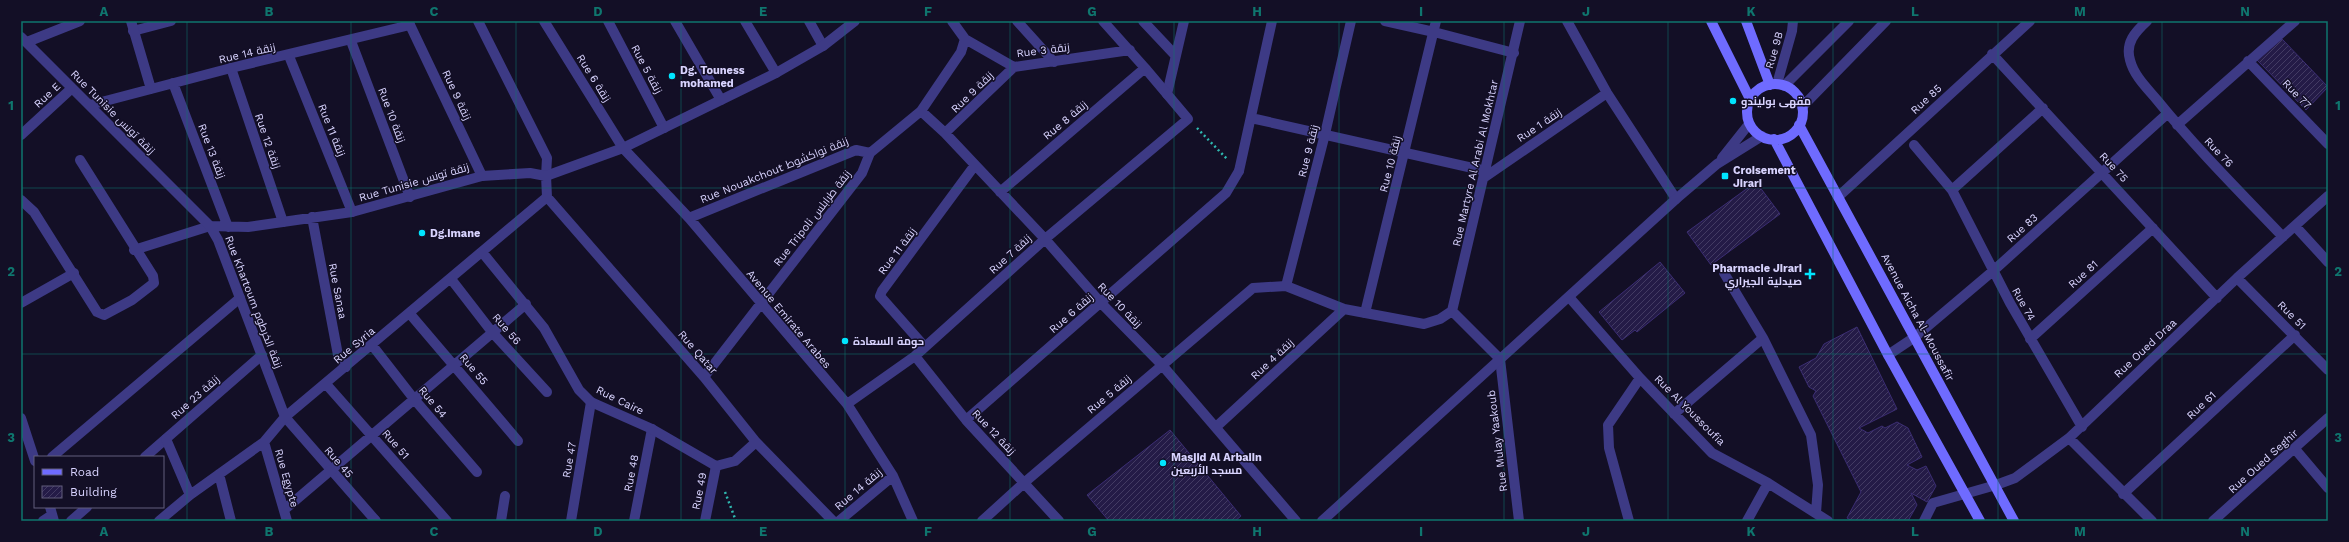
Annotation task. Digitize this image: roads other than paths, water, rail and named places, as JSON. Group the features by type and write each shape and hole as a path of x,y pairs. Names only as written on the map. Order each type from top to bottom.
{"main road":[{"path":"1711,21 1750,99"},
{"path":"1746,21 1777,85 1798,96 1802,107 1799,125 1786,137 1774,139 1762,136 1749,124 1747,111 1750,99 1759,89 1777,85"},
{"name":"Avenue Aicha Al-Moussafir","path":"1799,125 1839,196 2014,521"},
{"path":"1774,139 1888,355 1980,521"}],"street":[{"path":"24,40 80,21"},
{"path":"131,21 151,89"},
{"path":"134,31 171,21"},
{"name":"Rue 6 زنقة","path":"544,21 623,148"},
{"name":"Rue 5 زنقة","path":"608,21 664,128"},
{"path":"675,21 721,100"},
{"path":"745,21 776,73"},
{"path":"809,21 823,46"},
{"name":"Rue Tunisie زنقة تونس","path":"24,40 71,89 90,105 210,226 248,227 352,212 482,176 530,173 546,176 623,148 776,73 823,46 855,21"},
{"name":"Rue 3 زنقة","path":"952,21 964,40 1014,67 1130,50"},
{"path":"1017,21 1054,62"},
{"path":"1103,21 1167,94"},
{"path":"1143,21 1175,55"},
{"path":"1167,94 1184,21"},
{"name":"Rue 6 زنقة","path":"966,420 1226,193 1239,171 1272,21"},
{"name":"Rue 9 زنقة","path":"1286,286 1325,134 1351,21"},
{"path":"1385,21 1514,53"},
{"name":"Rue 10 زنقة","path":"1366,313 1436,21"},
{"name":"Rue Martyre Al Arabi Al Mokhtar","path":"1452,311 1486,174 1489,149 1514,53 1520,21"},
{"path":"1567,21 1608,94 1676,199"},
{"name":"Rue 9B","path":"1777,85 1792,30 1792,21"},
{"path":"1777,85 1849,21"},
{"path":"1802,107 1886,21"},
{"name":"Rue 85","path":"1839,196 1992,54 2030,21"},
{"name":"Rue 76","path":"2147,21 2132,37 2128,48 2132,66 2141,81 2177,125 2283,237"},
{"path":"2177,125 2295,21"},
{"path":"480,22 547,158 547,197"},
{"name":"Rue 9 زنقة","path":"410,25 482,176"},
{"name":"Rue 14 زنقة","path":"90,105 231,68 289,56 410,25"},
{"path":"870,152 921,111 961,52 964,40"},
{"name":"Rue 10 زنقة","path":"351,41 410,197"},
{"name":"Rue 75","path":"1992,54 2216,298"},
{"name":"Rue 11 زنقة","path":"289,56 352,212"},
{"name":"Rue 77","path":"2248,61 2328,144"},
{"name":"Rue 9 زنقة","path":"945,133 1014,67"},
{"name":"Rue 12 زنقة","path":"231,68 283,222"},
{"name":"Rue 8 زنقة","path":"1000,192 1145,68"},
{"name":"Rue 13 زنقة","path":"174,83 228,227"},
{"name":"Rue E","path":"21,135 71,89"},
{"name":"Rue 7 زنقة","path":"847,404 915,356 1045,239 1188,119 1167,94"},
{"name":"Rue 1 زنقة","path":"1486,174 1608,94"},
{"path":"1952,190 2043,108"},
{"name":"Rue 10 زنقة","path":"921,111 945,133 1045,239 1101,303 1162,365 1296,521"},
{"name":"Rue 83","path":"1888,355 1915,337 1992,271 2168,114"},
{"path":"1251,118 1405,152 1486,174"},
{"path":"1717,164 1749,124"},
{"path":"1322,521 1676,199 1717,164 1762,136"},
{"name":"Rue 74","path":"1914,145 1952,190 1992,271 2082,427"},
{"name":"Avenue Emirate Arabes","path":"623,148 689,218 760,304 847,404 893,476 913,521"},
{"name":"Rue Nouakchout زنقة نواكشوط","path":"689,218 856,150 870,152"},
{"name":"Rue Tripoli زنقة طرابلس","path":"704,377 862,173 870,152"},
{"path":"21,200 34,212 74,273 97,312 104,315 132,300 154,283 153,276 134,250 80,160"},
{"name":"Rue 11 زنقة","path":"925,347 880,296 882,291 975,165"},
{"name":"Rue Oued Draa","path":"1924,521 1933,503 1965,492 1996,486 2014,478 2069,438 2237,278 2328,196"},
{"name":"Rue Syria","path":"159,521 190,495 264,442 285,417 410,314 547,197"},
{"name":"Rue Qatar","path":"547,197 704,377 756,442 833,521"},
{"name":"Rue Sanaa","path":"312,217 338,355 346,367"},
{"path":"134,250 210,226"},
{"name":"Rue Khartoum زنقة الخرطوم","path":"210,226 218,240 285,417"},
{"path":"2295,226 2328,262"},
{"name":"Rue 81","path":"2030,339 2153,228"},
{"name":"Rue Caire","path":"482,252 526,304 544,328 579,390 591,402 652,429 716,466"},
{"path":"21,303 74,273"},
{"path":"1724,273 1763,338 1811,435 1818,485 1816,513"},
{"name":"Rue 51","path":"2237,278 2328,370"},
{"name":"Rue 56","path":"451,279 492,332 547,392"},
{"path":"1286,286 1344,309 1424,324 1440,319 1452,311 1500,359"},
{"name":"Rue 5 زنقة","path":"982,521 1025,482 1253,288 1286,286"},
{"name":"Rue Al Youssoufia","path":"1569,297 1640,378 1712,453 1768,483 1828,521"},
{"path":"53,456 240,298"},
{"path":"284,510 526,304"},
{"name":"Rue 4 زنقة","path":"1216,427 1344,309"},
{"name":"Rue 55","path":"410,314 518,441"},
{"name":"Rue 61","path":"2123,494 2295,335"},
{"path":"1674,414 1763,338"},
{"name":"Rue 54","path":"372,345 414,399 477,472"},
{"name":"Rue 23 زنقة","path":"145,456 262,354"},
{"name":"Rue 12 زنقة","path":"915,356 966,420 1025,482 1059,521"},
{"name":"Rue Mulay Yaakoub","path":"1500,359 1519,521"},
{"path":"1629,521 1609,448 1608,425 1640,378"},
{"name":"Rue 51","path":"326,384 447,521"},
{"name":"Rue 47","path":"571,521 591,402"},
{"name":"Rue 45","path":"285,417 375,521"},
{"path":"21,418 24,437 34,459"},
{"name":"Rue Oued Seghir","path":"2213,521 2328,418"},
{"name":"Rue 48","path":"634,521 652,429"},
{"path":"2069,438 2123,494 2152,521"},
{"path":"166,439 190,495"},
{"name":"Rue Egypte","path":"264,442 287,521"},
{"path":"716,466 736,461 756,442"},
{"path":"2295,449 2328,488"},
{"name":"Rue 49","path":"705,521 716,466"},
{"path":"219,474 231,521"},
{"name":"Rue 14 زنقة","path":"839,521 893,476"},
{"path":"1746,521 1768,483"},
{"path":"501,521 505,496"},
{"path":"71,521 86,508"},
{"path":"43,521 52,514"}],"place":[{"name":"Dg. Touness mohamed","path":"672,76"},
{"name":"مقهى بوليندو","path":"1733,101"},
{"name":"Croisement Jirari","path":"1725,176"},
{"name":"Dg.imane","path":"422,233"},
{"name":"Pharmacie Jirari صيدلية الجيراري","path":"1810,274"},
{"name":"حومة السعادة","path":"845,341"},
{"name":"Masjid Al Arbaiin مسجد الأربعين","path":"1163,463"}]}
